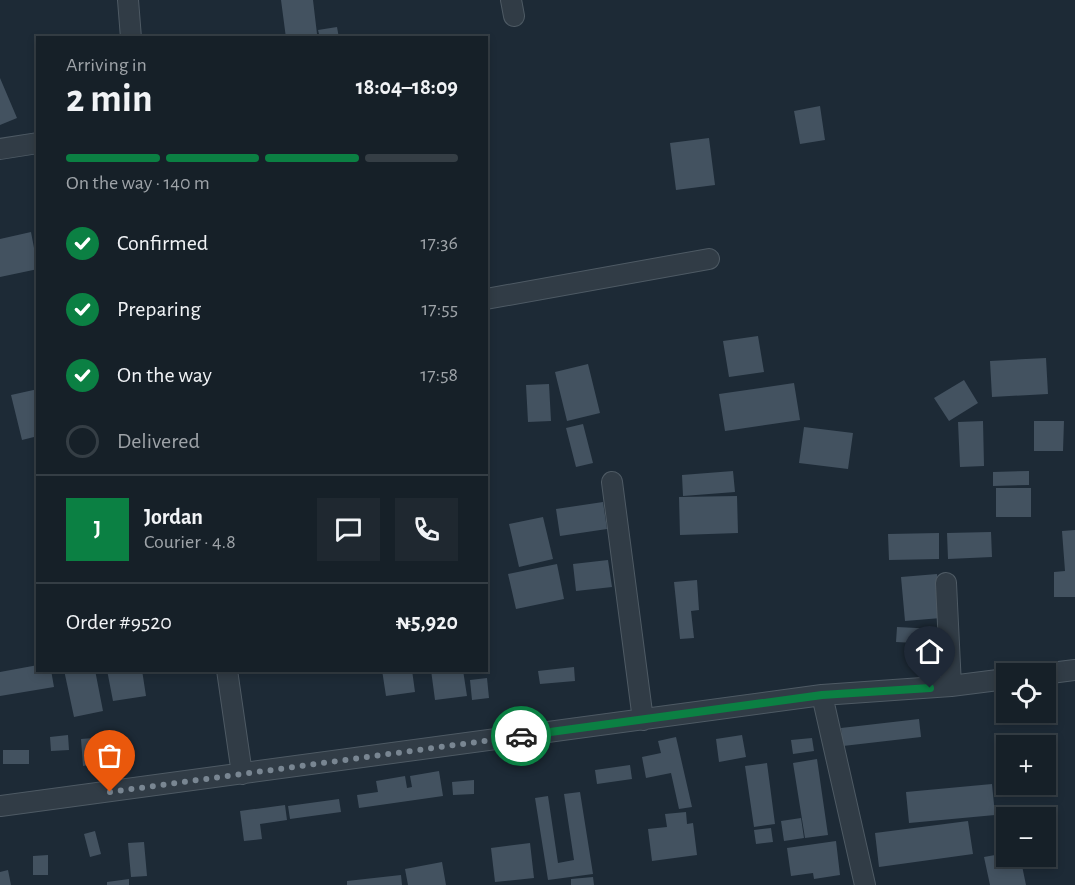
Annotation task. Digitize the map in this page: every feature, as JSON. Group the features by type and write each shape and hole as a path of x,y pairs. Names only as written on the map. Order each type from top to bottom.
{"street":[{"path":"128,0 131,36"},
{"path":"0,149 36,143"},
{"path":"488,299 710,259"},
{"path":"612,482 643,720"},
{"path":"946,583 951,686"},
{"path":"1056,672 1075,670"},
{"path":"227,672 242,774"},
{"path":"0,806 822,695 951,686 996,680"},
{"path":"822,695 865,885"}],"building":[{"path":"281,0 313,0 317,34 286,36"},
{"path":"337,27 339,36 320,36 318,30"},
{"path":"0,78 17,118 0,125"},
{"path":"820,106 825,140 800,144 794,111"},
{"path":"709,138 715,185 676,190 670,143"},
{"path":"31,232 36,269 0,277 0,239"},
{"path":"758,336 764,372 729,377 723,341"},
{"path":"1046,358 1048,394 992,397 990,361"},
{"path":"588,364 600,413 567,421 555,372"},
{"path":"964,380 978,403 949,421 934,398"},
{"path":"794,383 800,420 725,431 719,394"},
{"path":"549,384 551,421 528,422 526,385"},
{"path":"36,389 36,436 22,440 11,395"},
{"path":"983,421 984,466 960,467 958,422"},
{"path":"1034,421 1064,421 1063,451 1034,451"},
{"path":"583,424 593,463 576,467 566,428"},
{"path":"804,427 853,433 848,469 799,463"},
{"path":"733,471 735,492 683,496 682,475"},
{"path":"1029,471 1029,485 993,486 993,472"},
{"path":"996,488 1031,488 1031,517 996,517"},
{"path":"737,496 738,533 680,535 679,497"},
{"path":"603,502 607,529 560,536 556,509"},
{"path":"543,517 553,559 519,567 509,524"},
{"path":"1075,530 1075,597 1054,597 1054,572 1065,571 1062,531"},
{"path":"991,532 992,557 948,559 947,533"},
{"path":"939,533 939,559 889,560 888,534"},
{"path":"608,560 612,587 576,591 573,564"},
{"path":"557,564 564,599 516,609 508,574"},
{"path":"937,574 941,618 905,621 901,577"},
{"path":"697,580 699,610 691,611 694,638 680,639 674,582"},
{"path":"897,627 936,629 936,644 896,642"},
{"path":"36,665 36,672 51,672 54,687 0,696 0,672"},
{"path":"574,667 575,681 540,684 538,671"},
{"path":"64,672 95,672 103,711 74,717"},
{"path":"107,672 142,672 146,696 113,701"},
{"path":"382,672 412,672 415,692 386,696"},
{"path":"431,672 463,672 467,696 435,700"},
{"path":"487,678 489,698 472,700 470,680"},
{"path":"919,719 921,737 843,746 841,728"},
{"path":"68,735 69,750 51,751 50,737"},
{"path":"742,735 746,757 719,762 716,739"},
{"path":"676,737 692,807 679,809 671,773 646,778 642,757 661,753 658,741"},
{"path":"94,738 96,764 83,766 81,739"},
{"path":"812,738 814,751 793,754 791,740"},
{"path":"3,750 29,750 29,764 3,764"},
{"path":"817,759 828,835 805,838 793,763"},
{"path":"767,763 775,824 754,827 745,766"},
{"path":"630,765 632,779 597,784 595,770"},
{"path":"439,771 443,796 359,808 357,795 378,792 376,781 405,776 407,788 412,787 410,776"},
{"path":"474,780 474,794 453,795 452,782"},
{"path":"992,784 995,815 909,823 906,792"},
{"path":"580,792 593,874 548,880 535,798 548,796 558,863 574,860 564,794"},
{"path":"339,799 341,812 290,819 288,806"},
{"path":"285,805 287,820 260,824 262,839 244,841 240,811"},
{"path":"686,812 687,824 693,823 697,855 652,861 648,829 667,827 665,814"},
{"path":"801,818 804,838 784,841 781,821"},
{"path":"968,821 973,854 879,867 875,833"},
{"path":"771,828 773,842 756,844 754,830"},
{"path":"95,831 101,854 90,857 84,834"},
{"path":"836,841 840,875 814,879 813,873 791,876 787,848"},
{"path":"144,842 147,876 131,877 128,843"},
{"path":"530,843 534,878 495,882 491,848"},
{"path":"48,855 48,875 33,875 33,856"},
{"path":"996,855 996,867 1022,867 1026,885 990,885 984,857"},
{"path":"442,862 446,885 408,885 405,869"},
{"path":"8,870 11,885 0,885 0,872"},
{"path":"401,875 402,885 347,885 347,881"},
{"path":"593,877 594,885 571,885 571,879"},
{"path":"129,879 129,885 107,885 107,882"}],"way so far":[{"path":"110,792 521,736"}],"route":[{"path":"521,736 822,695 930,688"}]}
